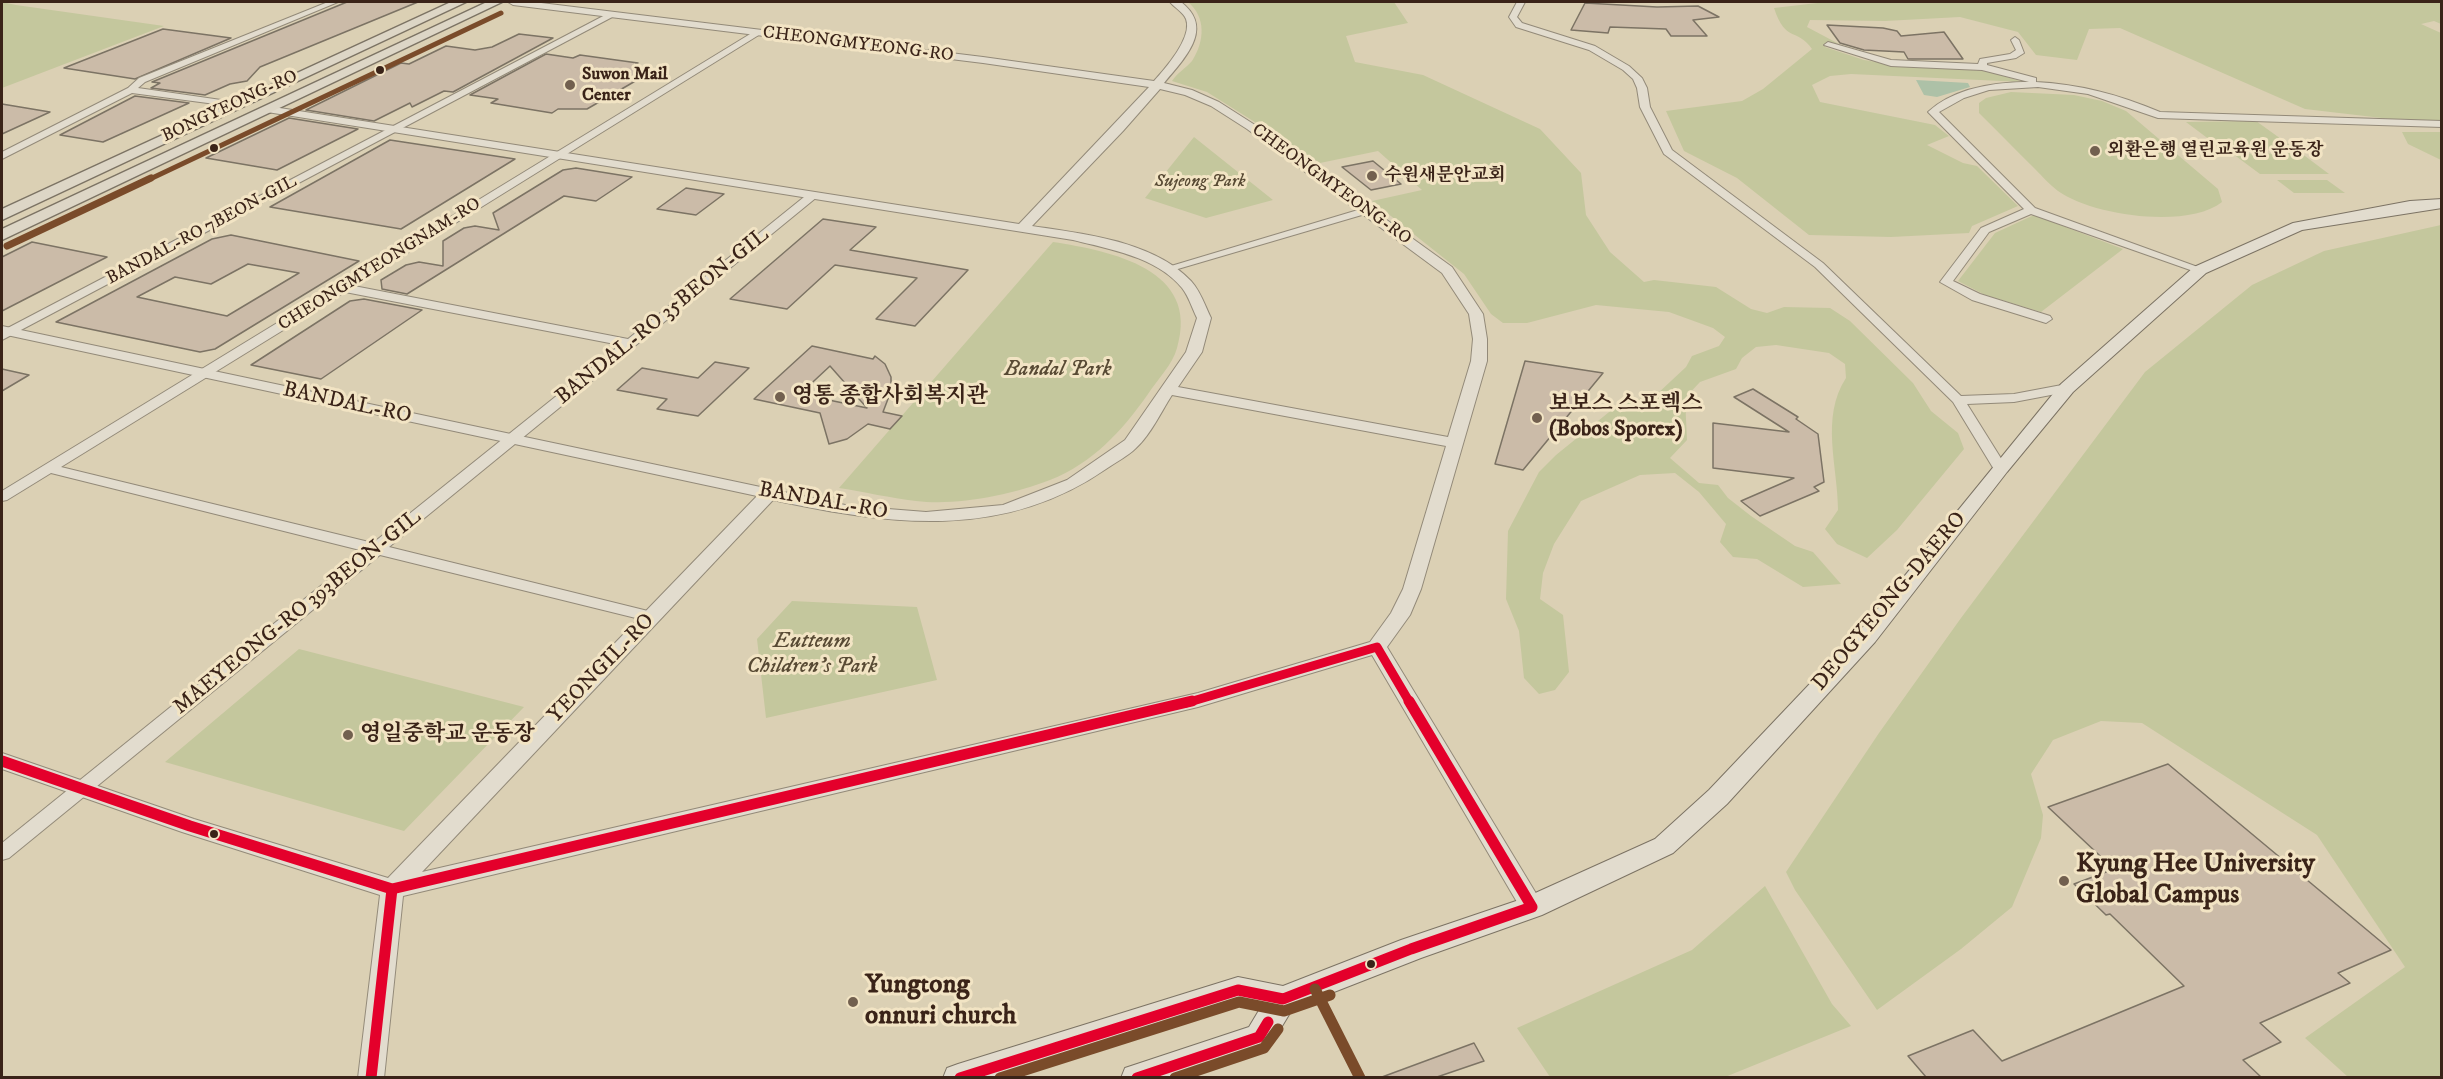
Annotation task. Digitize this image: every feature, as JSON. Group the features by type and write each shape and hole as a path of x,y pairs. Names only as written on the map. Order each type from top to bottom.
{"main road":[{"name":"BONGYEONG-RO","path":"2,215 460,2"},
{"name":"BONGYEONG-RO","path":"2,235 496,2"},
{"name":"DEOGYEONG-DAERO","path":"1283,999 1411,949 1532,907 1664,846 1718,797 1867,637 2000,468 2067,388 2200,270 2298,226 2410,206 2442,203"},
{"path":"958,1077 1238,990 1283,999 1259,1037 1136,1077"}],"street":[{"path":"2,156 131,90 142,80 334,2"},
{"name":"CHEONGMYEONG-RO","path":"513,2 1156,85 1188,92 1215,104 1368,210 1447,270 1476,314 1480,339 1479,361 1412,589 1400,615 1377,647"},
{"path":"1022,228 1081,169 1156,85 1183,50 1194,28 1190,16 1175,2"},
{"path":"1521,2 1513,17 1519,25 1592,48 1626,68 1637,78 1642,88 1645,107 1668,152 1819,265 1958,400 2000,468"},
{"name":"BANDAL-RO 7BEON-GIL","path":"4,333 612,15"},
{"name":"CHEONGMYEONGNAM-RO","path":"2,498 758,33"},
{"path":"1982,67 1983,61 2013,56 2021,51 2015,40"},
{"path":"1828,45 1890,63 1982,67 2053,86 2132,103 2158,115 2442,124"},
{"path":"2053,86 1990,87 1964,94 1933,112 2031,210 2200,270"},
{"path":"131,90 235,105"},
{"name":"BANDAL-RO","path":"4,333 204,373 850,511 926,517 1006,510 1073,484 1131,444 1194,352 1204,318 1188,286 1167,269 1120,248 1073,236 267,109"},
{"name":"BANDAL-RO 35BEON-GIL","path":"512,439 813,195"},
{"path":"1167,269 1368,210"},
{"path":"2031,210 1985,230 1946,282 1976,297 2046,320"},
{"path":"344,288 630,343"},
{"path":"1958,400 2014,398 2067,388"},
{"path":"1169,390 1455,443"},
{"name":"MAEYEONG-RO 393BEON-GIL","path":"2,853 85,788 512,439"},
{"path":"49,468 652,617"},
{"name":"YEONGIL-RO","path":"392,889 769,494"},
{"path":"2,761 190,826 392,889 1198,700 1377,647 1532,907"},
{"path":"371,1077 392,889"}],"green space":[{"path":"2,2 16,5 164,26 2,88"},
{"path":"1188,2 1394,2 1408,23 1346,36 1355,62 1423,75 1540,129 1581,173 1586,215 1610,252 1644,282 1654,280 1716,287 1751,309 1767,313 1784,307 1830,308 1850,321 1913,383 1931,411 1958,433 1964,449 1897,530 1867,558 1837,544 1825,529 1838,510 1832,426 1838,393 1846,378 1845,364 1829,353 1776,345 1756,347 1742,358 1736,369 1700,382 1685,398 1687,440 1670,458 1699,483 1718,485 1728,498 1751,516 1795,546 1813,552 1841,584 1803,587 1757,559 1733,557 1720,542 1726,524 1699,492 1675,473 1640,475 1581,501 1554,544 1543,573 1540,599 1563,615 1569,672 1555,690 1539,694 1524,678 1519,631 1506,599 1508,531 1539,472 1556,455 1619,404 1656,395 1686,367 1692,356 1719,346 1725,337 1713,328 1669,312 1596,305 1527,323 1503,323 1491,314 1464,274 1372,201 1422,190 1378,151 1320,163 1207,92 1172,81 1192,61 1201,37 1201,22"},
{"path":"1826,2 2441,2 2441,24 2434,21 2421,24 2441,33 2441,120 2399,120 2305,109 2120,28 2089,29 2077,60 2036,55 2018,32 1960,17 1885,21 1810,20 1807,27 1839,44 1826,43 1825,47 1864,60 1895,65 1987,71 2023,82 1851,74 1830,76 1812,85 1820,102 1935,125 1949,136 1927,145 1963,163 1977,166 2018,206 1972,226 1969,233 1891,237 1809,235 1737,178 1684,151 1666,111 1742,101 1763,89 1812,49 1807,42 1787,31 1778,19 1774,8"},
{"name":"외환은행 열린교육원 운동장","path":"2011,92 2074,95 2102,101 2126,111 2218,189 2222,202 2207,210 2164,217 2116,213 2074,200 2052,186 1979,113 1979,103 1986,98"},
{"path":"2256,121 2295,149 2222,149 2186,122"},
{"path":"2402,132 2441,132 2441,160 2408,144"},
{"name":"Sujeong Park","path":"1194,137 1273,200 1206,218 1145,198"},
{"path":"2301,153 2329,174 2260,174 2233,154"},
{"path":"2277,180 2327,180 2345,193 2294,193"},
{"path":"2034,215 2123,249 2041,312 1985,295 1958,281 1995,233"},
{"path":"2441,225 2441,1077 2348,1077 2305,1038 2405,967 2317,835 2142,723 2101,721 2053,740 2031,774 2043,815 2041,838 2012,907 1961,949 1877,1010 1795,890 1786,872 1879,733 1961,618 2145,372 2252,285 2324,251"},
{"name":"Bandal Park","path":"1053,242 1100,251 1146,269 1164,282 1176,299 1181,321 1175,354 1128,421 1105,445 1080,465 1050,480 1001,495 966,501 932,502 906,500 839,488"},
{"name":"Eutteum Children's Park","path":"792,601 917,607 937,680 766,718 757,639"},
{"name":"영일중학교 운동장","path":"299,649 524,707 404,831 165,762"},
{"path":"1765,886 1832,1004 1851,1026 1725,1077 1550,1077 1517,1028 1692,950"}],"shaded area":[{"path":"1916,80 1968,83 1970,87 1937,97 1924,95"}],"building":[{"path":"347,2 418,2 260,67 247,81 230,84 205,95 151,88 160,83 152,82"},
{"path":"1585,3 1657,7 1698,6 1719,17 1693,20 1707,36 1671,36 1666,29 1610,27 1608,33 1571,30"},
{"path":"1827,25 1883,28 1897,31 1901,36 1944,32 1963,59 1908,59 1904,52 1864,50 1840,43"},
{"path":"163,29 231,38 135,79 64,68"},
{"path":"519,34 553,38 453,92 444,91 412,107 410,103 374,121 306,110 401,63 409,64 446,46 475,50 492,47"},
{"name":"Suwon Mail Center","path":"546,54 573,58 580,55 638,63 633,66 647,68 642,71 651,72 587,109 558,109 552,113 491,103 498,99 470,95"},
{"path":"135,96 189,103 103,142 60,135"},
{"path":"2,104 50,112 2,134"},
{"path":"289,118 358,129 277,170 206,158"},
{"path":"390,140 515,159 401,229 270,207"},
{"name":"수원새문안교회","path":"1373,161 1401,184 1371,190 1342,167"},
{"path":"576,168 632,177 596,201 564,196 407,294 382,289 381,280 406,265 419,262 443,266 443,241 464,228 475,226 499,230 493,213 563,170"},
{"path":"686,188 724,194 696,215 657,209"},
{"path":"823,219 876,227 850,250 968,270 915,326 876,319 917,278 835,265 787,309 730,299"},
{"path":"231,235 359,261 215,349 200,352 56,322 212,239","holes":["248,264 299,273 227,316 137,297 175,277 211,284"]},
{"path":"32,242 107,257 2,311 2,257"},
{"path":"364,299 422,310 321,379 251,365 350,301"},
{"name":"영통 종합사회복지관","path":"812,346 873,359 875,356 885,364 891,377 891,391 883,412 902,416 890,429 868,424 847,439 829,444 820,413 754,399","holes":["830,366 867,408 800,394"]},
{"name":"보보스 스포렉스 (Bobos Sporex)","path":"1525,361 1603,373 1523,470 1495,464"},
{"path":"715,362 749,368 698,416 657,409 667,399 617,390 642,368 698,378"},
{"path":"2,369 29,375 2,391"},
{"path":"1753,389 1798,417 1796,419 1818,434 1824,482 1814,487 1819,491 1760,516 1741,501 1794,478 1713,468 1713,423 1789,432 1734,397"},
{"path":"2168,764 2391,950 2338,973 2350,983 2260,1023 2281,1042 2243,1060 2261,1077 1926,1077 1908,1056 1973,1030 2002,1061 2184,986 2110,914 2106,915 2074,884 2114,869 2048,807"},
{"path":"1474,1043 1484,1061 1437,1077 1382,1077"}],"transit line":[{"path":"7,246 501,13"},
{"path":"2,761 190,826 392,889 1198,700 1377,647 1532,907 1411,949 1283,999 1238,990 960,1078"},
{"path":"371,1078 392,889"},
{"path":"1315,989 1360,1078"},
{"path":"1000,1078 1239,1002 1284,1011 1330,995"},
{"path":"1137,1078 1259,1037 1268,1022"},
{"path":"1175,1078 1264,1048 1278,1029"}],"place":[{"name":"Suwon Mail Center","path":"570,85"},
{"name":"외환은행 열린교육원 운동장","path":"2095,151"},
{"name":"수원새문안교회","path":"1372,176"},
{"name":"영통 종합사회복지관","path":"780,397"},
{"name":"보보스 스포렉스 (Bobos Sporex)","path":"1537,418"},
{"name":"영일중학교 운동장","path":"348,735"},
{"name":"Kyung Hee University Global Campus","path":"2064,881"},
{"name":"Yungtong onnuri church","path":"853,1002"}]}
